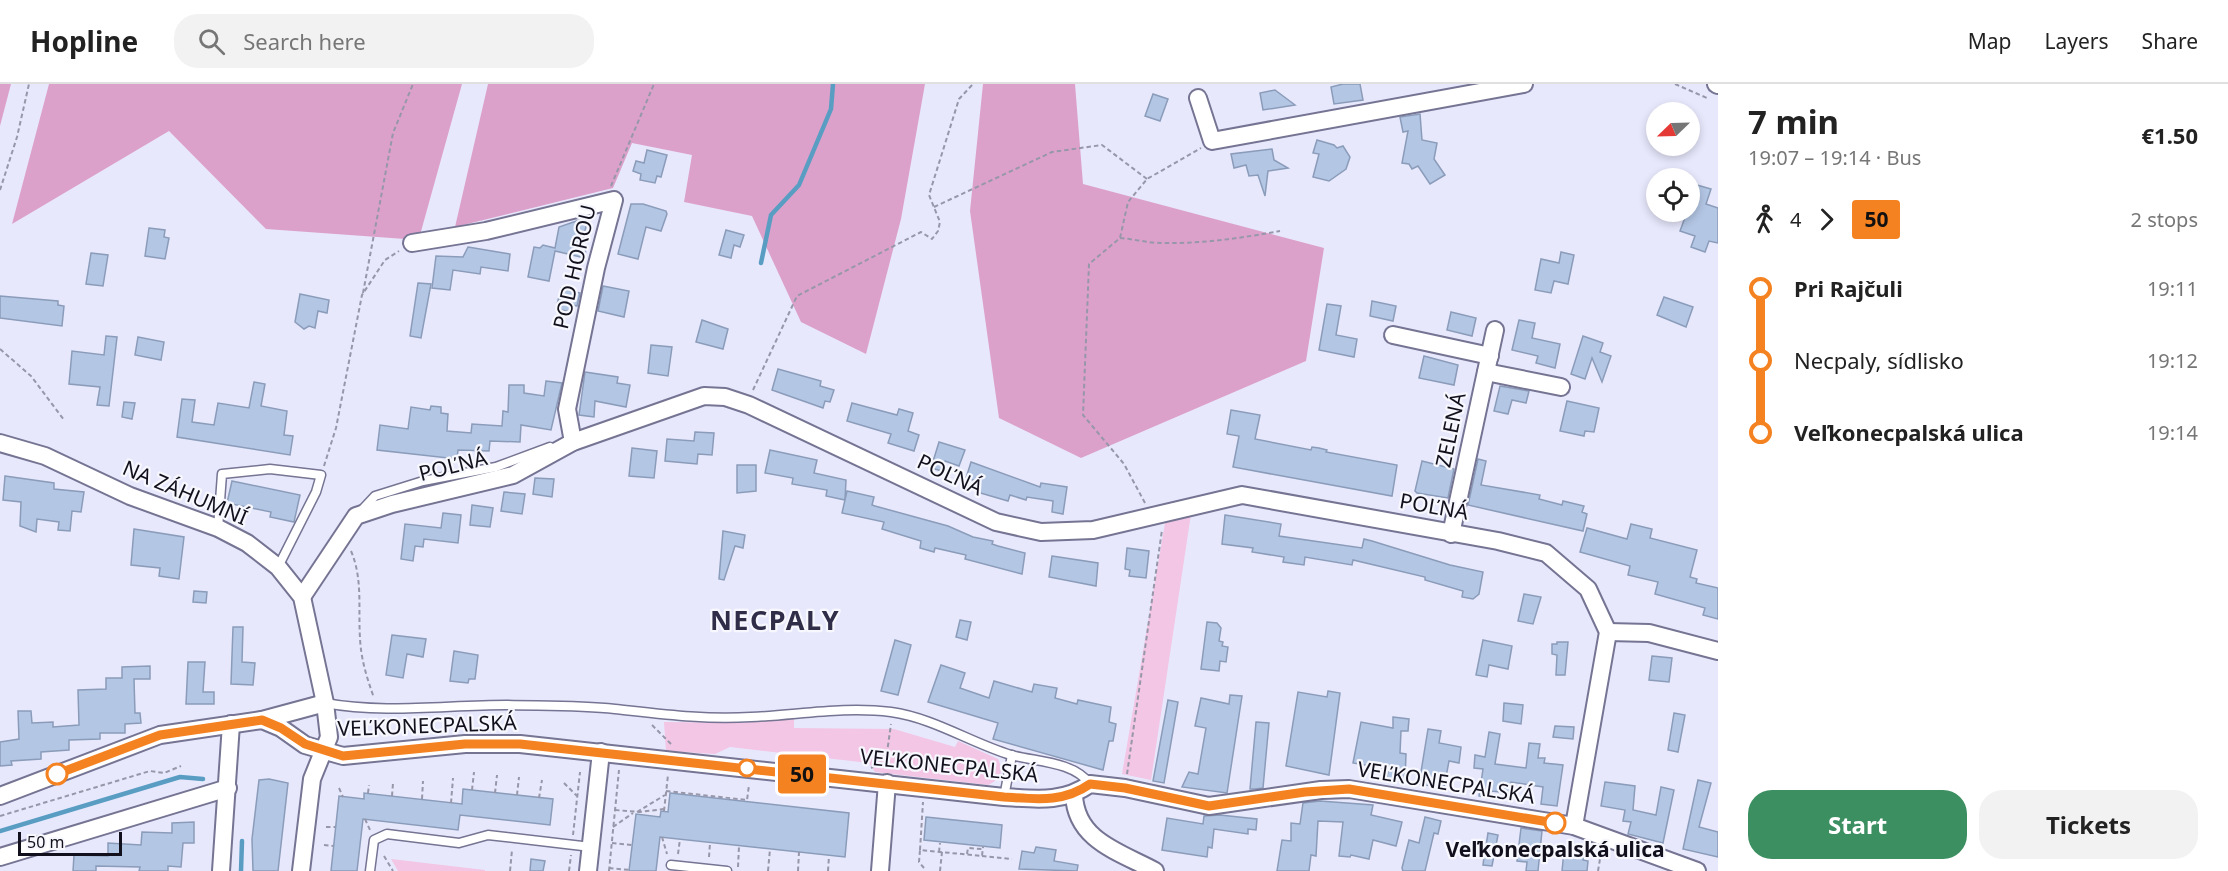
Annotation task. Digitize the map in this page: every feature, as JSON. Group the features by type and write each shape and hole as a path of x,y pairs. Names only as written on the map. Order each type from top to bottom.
{"street":[{"path":"1198,98 1212,141 1524,84"},
{"name":"POD HOROU","path":"412,243 486,231 614,200 596,268 567,409 573,442"},
{"name":"ZELENÁ","path":"1451,534 1495,330"},
{"name":"ZELENÁ","path":"1394,335 1561,387"},
{"name":"POĽNÁ","path":"302,597 356,516 392,504 513,475 573,442 704,396 725,397 749,405 996,522 1041,532 1093,530 1242,495 1546,553 1588,590 1608,632"},
{"name":"NA ZÁHUMNÍ","path":"0,443 45,456 130,496 218,528 247,543 278,567 302,597 325,703 329,737 312,778 301,871"},
{"path":"1574,826 1608,632 1648,633 1718,651"},
{"name":"VEĽKONECPALSKÁ","path":"0,796 160,735 262,720 325,703"},
{"name":"VEĽKONECPALSKÁ","path":"262,720 322,751 349,756 465,744 520,744 601,752 670,752 878,783 1004,797 1041,799 1074,795 1090,784 1209,806 1321,790 1349,789 1574,826 1697,871"},
{"path":"221,871 231,724"},
{"path":"588,871 601,752"},
{"path":"878,783 880,871"},
{"path":"0,856 228,788"},
{"path":"1074,795 1075,810 1089,835 1155,871"}],"lane":[{"path":"218,528 222,474 270,469 321,475 316,492 278,567"},
{"path":"325,703 357,709 506,705 613,709 676,717 750,717 831,710 892,712 929,722 1012,755 1041,759 1083,776 1090,784"},
{"path":"1004,797 1012,755"},
{"path":"370,871 374,840 387,834 459,843 488,835 591,847"},
{"path":"671,865 727,871"}],"path":[{"path":"0,190 17,137 29,84"},
{"path":"321,475 336,428 393,133 413,84"},
{"path":"609,191 654,84"},
{"path":"749,405 757,379 797,296 921,232 932,239 938,231 940,222 929,195 959,99 973,84"},
{"path":"1675,84 1715,89"},
{"path":"1121,788 1165,513 1144,502 1124,464 1083,415 1089,264 1120,238 1128,202 1147,179 1212,141"},
{"path":"934,207 1052,152 1102,145 1147,179"},
{"path":"1120,238 1160,243 1202,242 1233,240 1280,231"},
{"path":"362,295 385,260 412,243"},
{"path":"0,349 31,376 64,420"},
{"path":"343,536 357,566 361,650 364,669 377,709"},
{"path":"615,810 635,812 665,810 670,752 641,712"},
{"path":"878,783 872,766 886,760 892,712"},
{"path":"0,816 150,771 164,773 181,766"},
{"path":"619,770 609,869 630,870"},
{"path":"472,790 474,772"},
{"path":"569,871 580,772"},
{"path":"495,793 497,775"},
{"path":"517,795 519,777"},
{"path":"451,803 453,778"},
{"path":"539,798 542,780"},
{"path":"422,799 423,781"},
{"path":"392,796 393,783"},
{"path":"564,783 577,796"},
{"path":"368,793 369,785"},
{"path":"613,826 666,793 747,800 749,785"},
{"path":"339,788 343,797"},
{"path":"923,802 919,862 924,868"},
{"path":"326,826 335,827"},
{"path":"662,837 671,865"},
{"path":"510,871 513,838"},
{"path":"679,850 680,839"},
{"path":"612,843 632,845"},
{"path":"709,853 710,843"},
{"path":"940,843 940,871"},
{"path":"324,845 333,846"},
{"path":"738,871 739,846"},
{"path":"1598,871 1602,846"},
{"path":"967,854 968,848 982,848 982,856"},
{"path":"768,871 770,849"},
{"path":"920,850 1012,859"},
{"path":"798,871 799,852"},
{"path":"828,871 829,856"}],"shaded area":[{"path":"0,84 11,84 0,126"},
{"path":"49,84 462,84 420,235 405,239 266,229 169,131 12,224"},
{"path":"488,84 925,84 901,219 866,354 801,322 752,216 684,202 692,155 632,143 613,188 455,227"},
{"path":"983,84 1075,84 1083,184 1324,248 1306,361 1081,458 999,418 970,211"},
{"path":"1191,514 1151,780 1122,774 1165,523"},
{"path":"794,719 794,728 894,729 955,747 958,741 998,759 1001,768 1000,775 988,785 875,772 869,763 730,747 715,754 666,751 664,722 739,723"},
{"path":"391,859 485,870 485,871 398,871"}],"building":[{"path":"1360,84 1363,100 1334,104 1331,87"},
{"path":"1275,90 1295,105 1263,110 1260,93"},
{"path":"1153,94 1168,99 1160,121 1145,116"},
{"path":"1420,114 1422,140 1437,143 1434,159 1445,175 1430,184 1418,166 1412,169 1409,164 1402,163 1408,131 1403,132 1400,117"},
{"path":"1317,140 1337,148 1343,146 1350,157 1346,169 1329,181 1313,177 1319,154 1313,153"},
{"path":"1272,149 1274,160 1288,168 1268,171 1265,196 1258,175 1249,176 1246,165 1234,168 1231,154"},
{"path":"647,150 667,155 661,177 657,176 655,183 640,180 641,174 633,171 636,161 644,163"},
{"path":"1700,186 1711,189 1706,204 1718,208 1718,243 1709,241 1705,252 1691,247 1695,236 1680,231 1683,222 1700,222"},
{"path":"631,204 643,204 666,211 667,214 661,231 646,227 638,259 618,254"},
{"path":"588,217 582,245 586,246 585,258 555,251 549,281 528,277 534,247 540,248 543,245 555,248 559,227"},
{"path":"149,228 165,230 164,237 169,238 165,259 145,256"},
{"path":"726,230 744,235 740,247 734,245 731,258 719,255"},
{"path":"468,247 510,254 508,271 481,267 480,274 453,270 450,290 432,288 436,256 463,257"},
{"path":"1561,252 1574,255 1568,284 1554,281 1551,293 1535,290 1541,259 1559,263"},
{"path":"91,253 108,255 103,286 86,284"},
{"path":"418,283 431,284 421,338 410,336"},
{"path":"603,286 629,291 624,317 598,311"},
{"path":"561,288 580,293 577,306 573,305 571,312 556,309"},
{"path":"300,294 329,300 327,313 318,311 315,328 309,326 304,329 295,322"},
{"path":"0,296 58,301 58,305 64,306 62,326 0,318"},
{"path":"1664,297 1693,307 1686,327 1657,315"},
{"path":"1372,301 1396,306 1393,321 1370,316"},
{"path":"1327,304 1341,306 1336,335 1357,339 1354,357 1319,350"},
{"path":"1451,312 1476,318 1472,336 1447,330"},
{"path":"702,320 728,329 723,349 696,342"},
{"path":"1519,320 1535,323 1532,338 1560,344 1555,368 1536,363 1538,356 1512,350"},
{"path":"106,336 117,337 109,406 97,405 100,387 69,384 72,351 104,355"},
{"path":"1583,336 1603,343 1600,352 1611,356 1602,382 1592,358 1585,379 1571,374"},
{"path":"138,337 164,342 161,360 135,355"},
{"path":"651,345 672,347 668,376 648,373"},
{"path":"1424,356 1458,365 1454,385 1419,378"},
{"path":"778,369 821,381 820,386 834,390 830,402 825,401 823,408 772,390"},
{"path":"585,372 618,377 617,383 630,385 626,407 595,401 594,417 579,415"},
{"path":"546,381 562,383 551,430 521,425 520,442 490,441 489,451 458,450 457,459 377,450 380,425 408,429 411,407 430,410 431,406 441,407 441,413 448,414 447,431 471,433 472,424 502,426 503,411 508,412 509,385 524,385 524,393 544,396"},
{"path":"254,382 265,384 261,406 287,411 284,435 293,436 290,455 177,437 182,399 195,400 192,422 214,425 218,403 249,408"},
{"path":"1500,386 1529,391 1526,403 1512,400 1508,414 1494,411"},
{"path":"1567,401 1599,408 1594,432 1585,431 1584,436 1560,431"},
{"path":"124,402 135,403 132,419 122,417"},
{"path":"852,403 897,415 899,409 913,413 908,431 919,435 914,451 888,443 891,434 847,421"},
{"path":"1231,410 1260,415 1255,439 1311,450 1312,447 1319,448 1327,450 1326,452 1397,465 1392,496 1233,467 1239,436 1227,434"},
{"path":"695,432 714,433 712,455 698,454 697,464 665,461 667,439 694,441"},
{"path":"939,442 965,450 959,466 945,461 942,471 931,468"},
{"path":"632,448 657,451 654,478 629,476"},
{"path":"770,450 817,460 814,473 846,480 845,500 826,496 827,490 792,484 793,478 765,473"},
{"path":"1478,459 1486,461 1481,485 1540,495 1539,499 1562,505 1563,501 1584,506 1582,512 1587,514 1583,531 1468,505"},
{"path":"1422,461 1454,469 1448,498 1415,491"},
{"path":"971,462 1040,487 1041,483 1067,487 1063,514 1052,512 1053,501 1027,497 1026,500 1010,495 1008,501 977,492 980,482 966,478"},
{"path":"737,465 756,465 756,491 737,493"},
{"path":"5,476 54,483 54,489 84,492 81,512 72,511 70,531 58,530 59,522 37,519 36,532 20,526 21,502 3,500"},
{"path":"535,478 554,479 552,497 533,494"},
{"path":"232,481 300,495 294,522 270,517 271,512 227,503"},
{"path":"847,491 874,497 872,505 948,526 973,537 993,541 992,544 1025,553 1022,574 965,559 966,555 935,548 934,552 920,548 921,541 882,529 884,522 842,513"},
{"path":"504,492 525,494 522,514 501,511"},
{"path":"472,505 493,508 490,527 470,525"},
{"path":"443,513 461,515 458,543 424,539 423,547 415,546 413,561 401,559 405,524 441,528"},
{"path":"1225,515 1281,524 1279,536 1362,548 1364,539 1450,565 1483,572 1479,594 1473,599 1462,597 1463,591 1425,580 1425,577 1353,560 1352,565 1305,557 1304,565 1283,562 1284,557 1252,552 1253,548 1222,544"},
{"path":"1631,524 1652,529 1650,538 1697,550 1690,577 1697,579 1696,583 1718,588 1718,619 1703,615 1705,608 1655,594 1658,582 1628,575 1630,566 1580,552 1587,528 1627,539"},
{"path":"134,529 184,537 179,579 159,576 160,568 131,565"},
{"path":"723,531 745,535 743,548 735,546 724,580 719,579"},
{"path":"1127,548 1149,551 1146,578 1129,576 1130,570 1125,569"},
{"path":"1052,556 1098,563 1096,586 1049,577"},
{"path":"194,591 207,592 206,603 193,602"},
{"path":"1524,594 1541,597 1533,624 1518,621"},
{"path":"960,620 971,622 967,640 956,637"},
{"path":"1207,622 1217,623 1221,628 1219,641 1223,642 1222,646 1228,647 1226,662 1220,661 1219,671 1201,669"},
{"path":"233,627 243,627 242,662 255,663 253,685 231,684"},
{"path":"392,635 426,639 423,657 407,654 403,678 386,675"},
{"path":"895,640 911,645 898,695 881,691"},
{"path":"1483,640 1512,646 1508,669 1489,665 1487,677 1476,675"},
{"path":"1557,642 1568,642 1565,675 1556,675 1557,655 1552,654 1552,644 1557,644"},
{"path":"454,651 478,655 475,679 469,679 468,683 450,681"},
{"path":"1652,656 1672,658 1669,682 1649,680"},
{"path":"188,662 205,662 203,692 214,692 214,704 186,704"},
{"path":"941,665 965,673 960,688 989,698 994,681 1032,692 1034,684 1057,688 1055,698 1077,704 1078,700 1111,707 1109,722 1116,724 1113,741 1109,741 1103,770 993,739 998,723 928,702"},
{"path":"150,666 150,679 134,679 135,713 140,713 141,723 125,724 125,733 100,733 100,739 69,740 69,750 41,752 41,759 11,761 12,765 0,766 0,742 19,739 18,711 31,711 32,723 53,722 53,727 79,725 78,690 106,689 106,678 122,678 122,667"},
{"path":"1328,691 1340,693 1329,775 1286,766 1298,692 1327,697"},
{"path":"1230,695 1242,696 1227,793 1182,787 1189,772 1198,774 1206,728 1195,726 1201,698 1229,704"},
{"path":"1168,700 1178,702 1164,783 1153,781"},
{"path":"1504,703 1523,705 1521,724 1503,721"},
{"path":"1674,713 1685,715 1678,752 1668,750"},
{"path":"1393,717 1409,719 1408,731 1401,731 1400,753 1406,754 1405,782 1387,778 1388,769 1353,763 1361,722 1393,728"},
{"path":"1256,722 1269,723 1263,788 1250,789"},
{"path":"1555,726 1574,727 1573,739 1553,737"},
{"path":"1428,729 1441,731 1439,743 1461,747 1459,763 1449,761 1444,788 1419,784"},
{"path":"1489,732 1500,734 1495,764 1526,768 1529,743 1540,744 1538,758 1545,758 1544,763 1563,765 1557,806 1541,804 1543,787 1511,782 1509,793 1491,791 1490,798 1479,796 1483,769 1474,768 1475,755 1485,757"},
{"path":"269,779 288,783 278,871 253,871 252,839 259,780"},
{"path":"1698,780 1711,783 1699,827 1718,832 1718,857 1683,849"},
{"path":"1605,782 1635,786 1633,810 1656,815 1661,787 1674,790 1663,843 1628,834 1631,822 1623,821 1625,810 1601,806"},
{"path":"463,789 553,799 550,825 460,815 458,830 363,819 357,871 331,871 339,796 364,799 364,793 462,804"},
{"path":"670,793 849,813 845,857 660,837 656,871 629,871 636,814 660,817 661,811 668,812"},
{"path":"1320,801 1373,805 1371,815 1402,822 1396,846 1373,840 1369,859 1351,855 1350,857 1339,856 1343,822 1318,821 1316,856 1311,855 1309,871 1277,871 1282,840 1291,841 1291,823 1300,824 1303,803"},
{"path":"1220,815 1257,819 1256,830 1248,829 1248,834 1214,829 1212,848 1208,847 1207,857 1162,850 1167,818 1203,824 1204,816"},
{"path":"926,817 1002,825 1000,848 924,840"},
{"path":"1425,817 1441,821 1438,834 1434,833 1425,871 1403,871 1409,840 1419,843"},
{"path":"194,822 194,843 183,843 181,867 168,866 168,871 139,871 140,867 96,866 96,871 73,871 74,855 108,856 108,843 141,845 142,832 172,833 172,823"},
{"path":"1521,828 1542,831 1538,871 1526,871 1527,862 1517,861"},
{"path":"1488,833 1498,835 1492,866 1483,865 1484,857 1474,855 1476,844 1486,846"},
{"path":"1036,847 1056,850 1054,861 1078,865 1077,871 1019,869 1022,851 1034,853"},
{"path":"1564,851 1585,853 1583,860 1588,861 1587,871 1562,871"},
{"path":"531,859 545,861 543,871 530,871"}],"waterway":[{"path":"761,263 771,215 799,185 831,109 833,84"},
{"path":"0,831 180,777 203,779"},
{"path":"241,871 242,841"}],"bus line":[{"name":"50","path":"57,774 160,735 262,720 281,728 305,744 343,756 465,744 520,744 1004,797 1041,799 1074,795 1090,784 1125,788 1209,806 1230,805 1288,794 1349,789 1555,823"}],"place":[{"name":"Veľkonecpalská ulica","path":"1555,823"}],"district":[{"name":"NECPALY","path":"775,621"}]}
